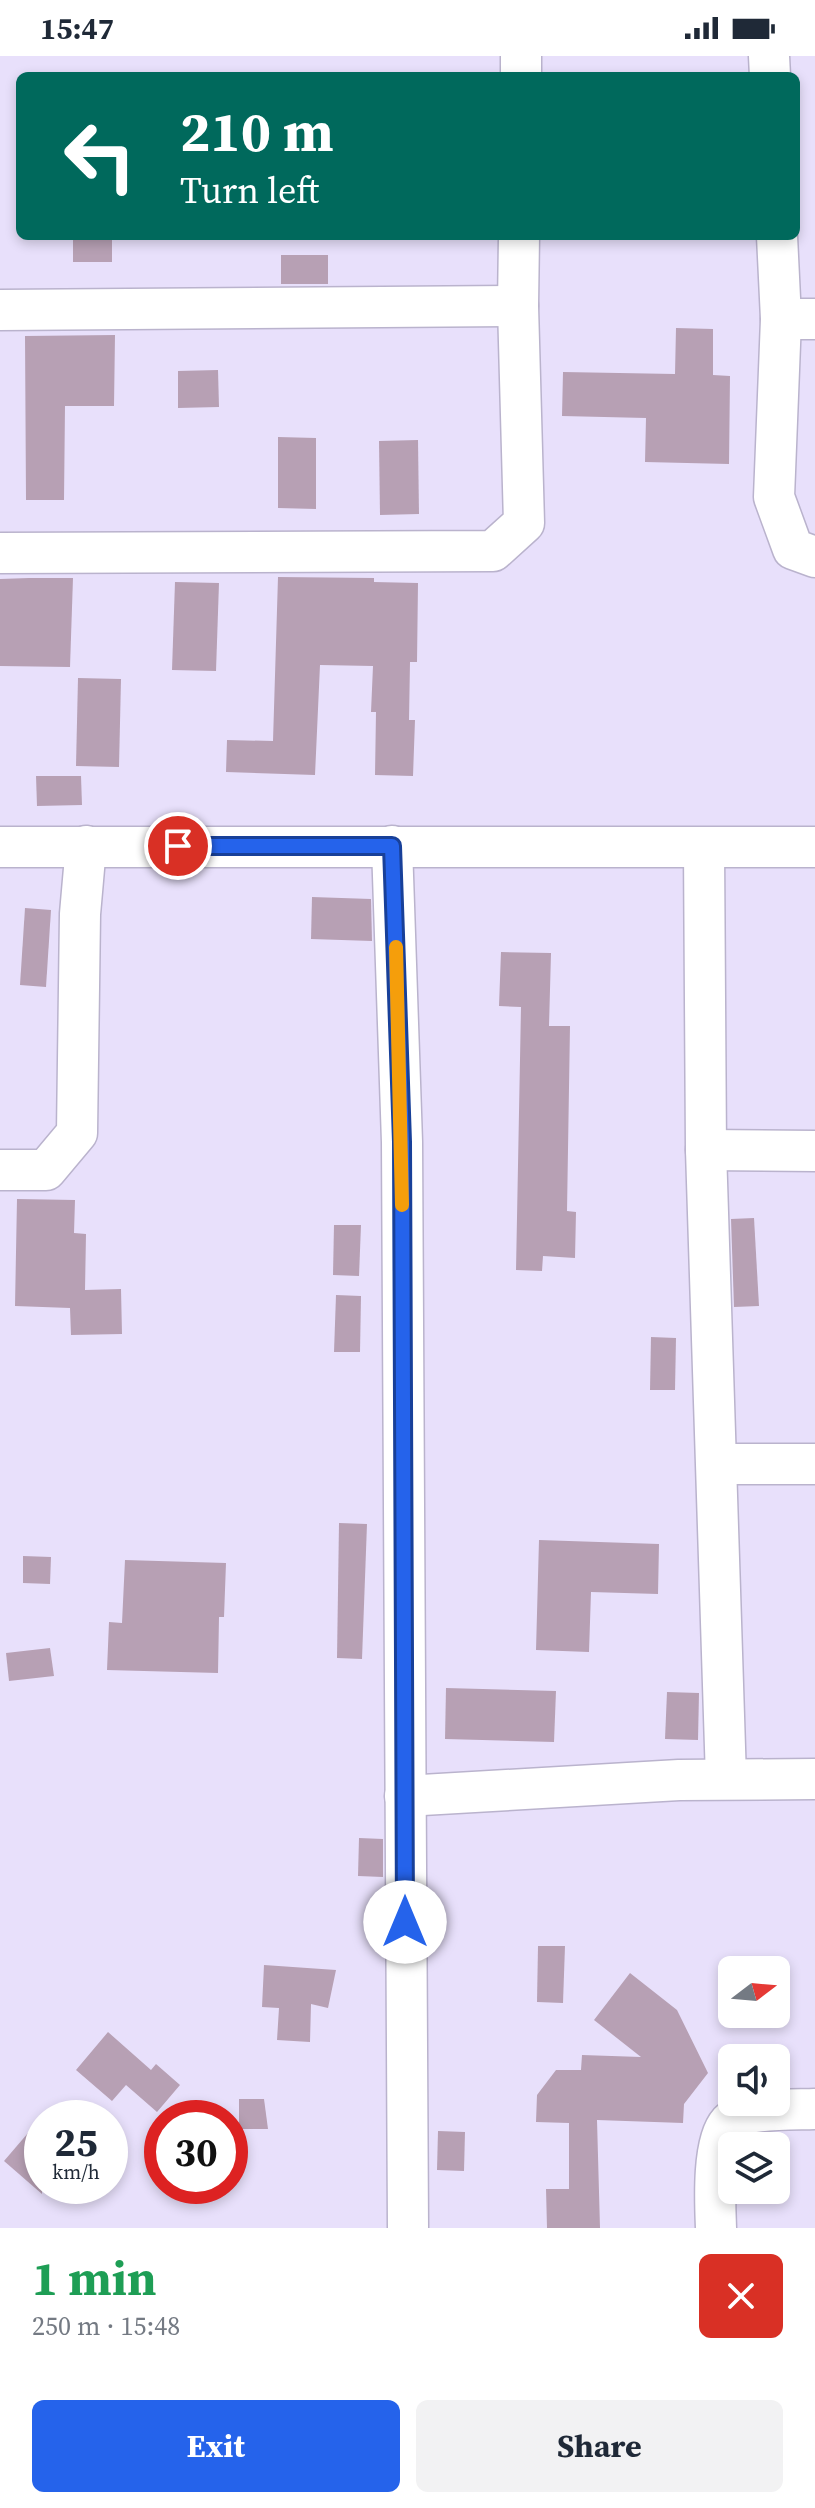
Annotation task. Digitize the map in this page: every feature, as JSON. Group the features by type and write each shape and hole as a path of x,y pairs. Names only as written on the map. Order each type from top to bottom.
{"street":[{"path":"0,553 493,551 524,523 519,240"},
{"path":"778,240 798,319 774,497 793,549 815,557"},
{"path":"0,310 518,306"},
{"path":"0,1170 46,1170 77,1133 80,914 86,846"},
{"path":"392,846 402,1142 408,2228"},
{"path":"0,847 815,847"},
{"path":"704,849 706,1150 726,1779"},
{"path":"706,1150 815,1151"},
{"path":"718,1464 815,1464"},
{"path":"405,1796 726,1779 815,1779"},
{"path":"716,2228 720,2142 729,2122 748,2113 815,2109"}],"building":[{"path":"73,240 112,240 112,262 73,262"},
{"path":"281,255 328,255 328,284 281,284"},
{"path":"676,328 713,329 713,375 730,376 729,464 645,462 646,418 562,416 563,372 675,374"},
{"path":"115,335 114,406 65,406 64,500 26,500 25,336"},
{"path":"218,370 219,407 178,408 178,371"},
{"path":"278,437 316,438 316,509 278,508"},
{"path":"418,440 419,514 380,515 379,441"},
{"path":"278,577 374,578 374,582 418,583 417,662 410,662 409,720 415,720 413,776 375,775 376,712 371,712 373,666 320,665 315,775 226,772 227,740 273,741"},
{"path":"73,578 70,667 0,666 0,579"},
{"path":"175,582 219,583 216,671 172,670"},
{"path":"78,678 121,679 119,767 76,766"},
{"path":"36,776 81,776 82,805 37,806"},
{"path":"312,897 371,899 372,941 311,939"},
{"path":"25,908 51,910 46,987 20,985"},
{"path":"501,952 551,953 549,1026 570,1026 567,1211 576,1212 575,1258 543,1256 542,1271 516,1270 521,1007 499,1006"},
{"path":"17,1199 75,1200 74,1233 86,1234 85,1290 121,1289 122,1334 71,1335 70,1308 15,1306"},
{"path":"754,1218 759,1306 734,1307 731,1219"},
{"path":"334,1225 361,1225 359,1276 333,1275"},
{"path":"336,1295 361,1296 360,1352 334,1352"},
{"path":"651,1337 676,1338 675,1390 650,1390"},
{"path":"339,1523 367,1524 362,1659 337,1658"},
{"path":"539,1540 659,1544 658,1594 591,1592 589,1652 536,1650"},
{"path":"23,1556 51,1557 50,1584 23,1583"},
{"path":"125,1560 226,1563 224,1617 219,1617 218,1673 107,1670 109,1622 122,1623"},
{"path":"50,1648 54,1676 9,1681 6,1653"},
{"path":"446,1688 556,1691 554,1742 445,1739"},
{"path":"667,1692 699,1693 698,1740 665,1739"},
{"path":"359,1838 383,1839 383,1877 358,1876"},
{"path":"538,1946 565,1946 563,2003 537,2002"},
{"path":"264,1965 336,1970 328,2008 311,2004 310,2042 277,2040 279,2008 262,2007"},
{"path":"630,1973 677,2010 708,2073 684,2104 683,2123 597,2120 600,2228 547,2228 546,2189 569,2189 569,2123 536,2122 537,2095 556,2070 581,2070 582,2055 641,2057 594,2020"},
{"path":"108,2032 151,2070 156,2064 180,2085 167,2100 144,2101 126,2085 111,2100 76,2070"},
{"path":"264,2099 268,2129 248,2129 248,2100 239,2100"},
{"path":"438,2131 465,2132 464,2171 437,2170"},
{"path":"24,2138 24,2178 4,2161"}],"slow traffic":[{"path":"396,947 402,1205"}],"route":[{"path":"178,846 392,846 402,1142 405,1922"}]}
